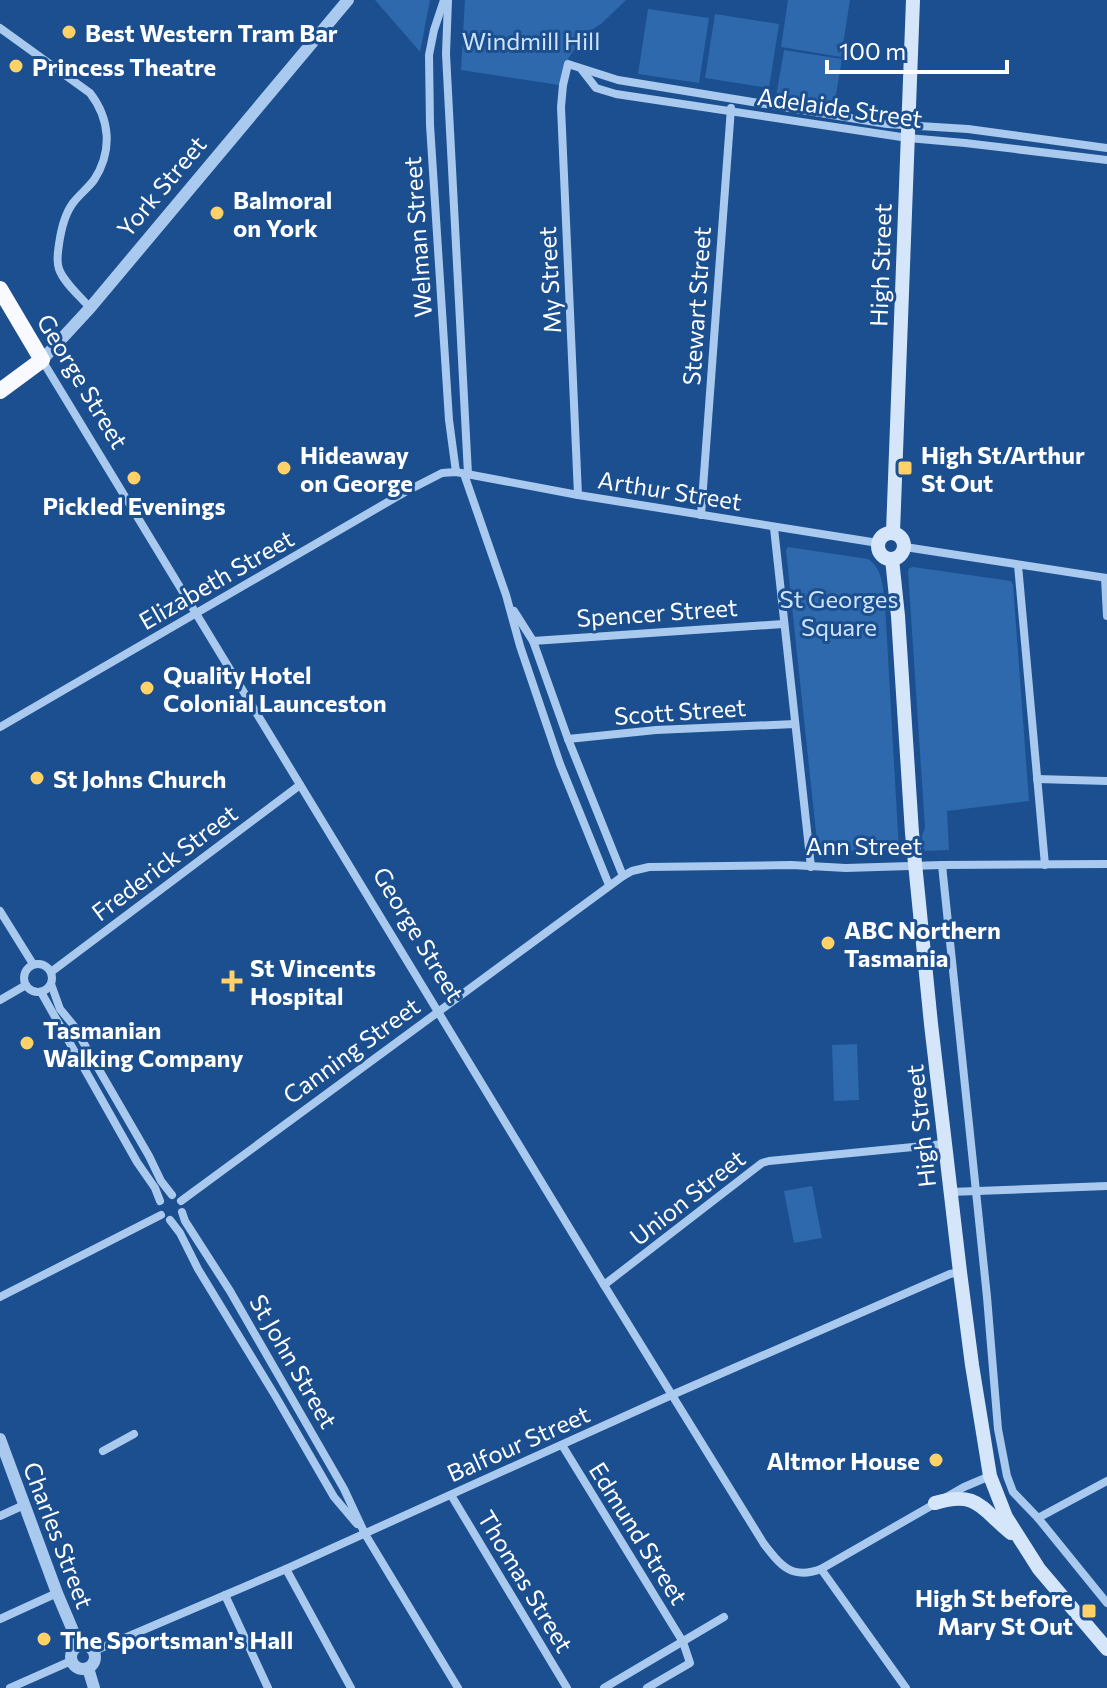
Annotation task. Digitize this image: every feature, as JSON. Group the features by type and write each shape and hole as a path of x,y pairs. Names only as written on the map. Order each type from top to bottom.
{"highway":[{"name":"George Street","path":"0,289 42,360"},
{"name":"York Street","path":"0,391 42,360"}],"main road":[{"name":"High Street","path":"893,532 913,0"},
{"path":"893,532 901,536 905,547 902,554 892,559 881,555 878,543 882,536 893,532"},
{"name":"High Street","path":"892,559 915,866 944,1144 974,1379 990,1476 1006,1517 1039,1569 1107,1649"},
{"path":"935,1503 955,1498 973,1500 1021,1541"}],"street":[{"name":"York Street","path":"42,360 90,308 348,0"},
{"name":"Welman Street","path":"446,0 463,473"},
{"name":"Welman Street","path":"446,0 434,30 429,55 430,125 449,429 560,764 609,885"},
{"path":"0,28 90,93 99,105 106,125 100,166 68,212 61,230 57,258 64,278 90,308"},
{"name":"Adelaide Street","path":"568,64 618,80 887,124 965,143 1107,160"},
{"name":"My Street","path":"568,64 561,107 578,495"},
{"name":"Adelaide Street","path":"578,67 596,88 616,94 887,136 908,131 968,129 1102,147"},
{"path":"616,94 618,80"},
{"path":"636,97 638,83"},
{"path":"671,102 673,89"},
{"name":"Stewart Street","path":"701,515 732,99"},
{"path":"828,126 829,115"},
{"path":"887,124 887,136"},
{"path":"965,143 968,129"},
{"path":"1020,150 1021,137"},
{"path":"1061,155 1063,142"},
{"path":"1096,159 1102,147"},
{"name":"George Street","path":"42,360 764,1544 789,1570 806,1573 821,1569"},
{"name":"Elizabeth Street","path":"0,727 405,492 442,473 463,473"},
{"name":"Arthur Street","path":"463,473 578,495 878,543"},
{"path":"774,528 811,867"},
{"path":"905,547 1106,578 1107,616"},
{"path":"1018,565 1045,865"},
{"name":"Welman Street","path":"506,595 533,641 623,876"},
{"name":"Spencer Street","path":"533,641 783,624"},
{"name":"Scott Street","path":"568,739 656,730 795,724"},
{"path":"1037,779 1107,781"},
{"name":"Frederick Street","path":"51,972 300,785"},
{"name":"Ann Street","path":"623,876 649,867 1107,864"},
{"name":"High Street","path":"942,865 998,1429 1004,1460 1013,1492 1107,1603"},
{"name":"Canning Street","path":"181,1201 623,876"},
{"path":"0,911 33,964"},
{"path":"51,984 41,992 32,991 26,985 25,971 33,964 41,964 51,972 51,984 60,1009 74,1026 121,1106 161,1181 181,1201 182,1212 170,1220 161,1215 158,1208 165,1196 172,1195"},
{"path":"0,1000 26,985"},
{"path":"41,992 160,1201"},
{"path":"77,1055 87,1049"},
{"path":"91,1080 102,1074"},
{"path":"110,1113 121,1106"},
{"name":"Union Street","path":"604,1285 762,1163 944,1144"},
{"path":"133,1153 144,1146"},
{"path":"950,1192 1107,1186"},
{"name":"St John Street","path":"182,1212 288,1390 344,1489 365,1534 458,1688"},
{"path":"0,1297 161,1215"},
{"name":"St John Street","path":"170,1220 334,1497 365,1534"},
{"path":"190,1253 202,1245"},
{"name":"Balfour Street","path":"94,1651 286,1569 672,1395 960,1272"},
{"path":"248,1350 261,1344"},
{"path":"276,1397 288,1390"},
{"path":"103,1451 134,1434"},
{"name":"Charles Street","path":"0,1439 79,1645"},
{"name":"Edmund Street","path":"562,1445 683,1642"},
{"path":"906,1688 821,1569 964,1487 990,1476"},
{"path":"1038,1518 1107,1481"},
{"name":"Thomas Street","path":"451,1495 567,1688"},
{"path":"0,1516 24,1505"},
{"path":"286,1569 351,1688"},
{"path":"0,1619 57,1593"},
{"path":"225,1595 268,1688"},
{"path":"604,1688 724,1617"},
{"path":"647,1688 690,1663 683,1642"},
{"path":"79,1645 86,1645 94,1651 94,1663 88,1668 78,1668 71,1661 71,1653 79,1645"},
{"path":"10,1688 71,1661"},
{"path":"88,1668 94,1688"}],"green space":[{"path":"375,0 430,0 420,52 415,46"},
{"name":"Windmill Hill","path":"465,0 626,0 587,33 569,57 559,85 461,70"},
{"path":"788,0 850,0 841,57 781,47"},
{"path":"648,9 709,18 699,83 638,74"},
{"path":"715,14 779,24 769,88 705,78"},
{"path":"784,50 842,59 834,106 776,97"},
{"name":"St Georges Square","path":"788,547 868,559 879,573 885,605 899,850 818,851"},
{"name":"St Georges Square","path":"913,567 1011,581 1013,585 1029,801 947,811 949,850 926,851 923,848 925,828 908,571"},
{"path":"857,1044 859,1100 834,1101 832,1045"},
{"path":"812,1186 822,1238 794,1243 784,1191"}],"place":[{"name":"Best Western Tram Bar","path":"69,32"},
{"name":"Princess Theatre","path":"16,66"},
{"name":"Balmoral on York","path":"217,213"},
{"name":"Hideaway on George","path":"284,468"},
{"name":"High St/Arthur St Out","path":"905,468"},
{"name":"Pickled Evenings","path":"134,478"},
{"name":"Quality Hotel Colonial Launceston","path":"147,688"},
{"name":"St Johns Church","path":"37,778"},
{"name":"ABC Northern Tasmania","path":"828,943"},
{"name":"St Vincents Hospital","path":"232,981"},
{"name":"Tasmanian Walking Company","path":"27,1043"},
{"name":"Altmor House","path":"936,1460"},
{"name":"High St before Mary St Out","path":"1089,1611"},
{"name":"The Sportsman's Hall","path":"44,1639"}]}
